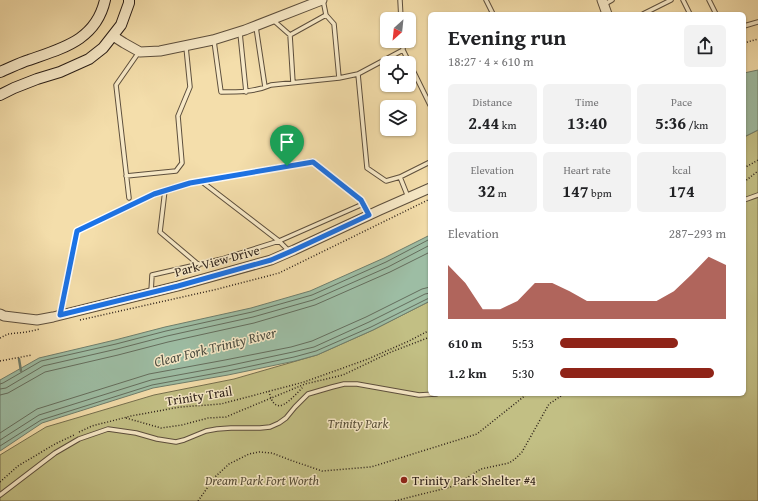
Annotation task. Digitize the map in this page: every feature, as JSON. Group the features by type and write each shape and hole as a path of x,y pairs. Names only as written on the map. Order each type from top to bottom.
{"main road":[{"path":"0,95 14,88 60,72 90,59 103,48 121,25 130,1"},
{"path":"0,72 59,50 77,40 91,29 98,19 103,2"}],"street":[{"path":"113,36 140,52 160,51 213,40 239,32 322,0"},
{"path":"603,2 607,12"},
{"name":"Park View Drive","path":"0,314 4,316 37,320 271,260 428,189"}],"lane":[{"path":"322,0 326,15 334,24 339,78"},
{"path":"400,0 401,12"},
{"path":"486,0 492,12"},
{"path":"603,2 612,0"},
{"path":"647,12 671,0"},
{"path":"684,0 689,12"},
{"path":"709,0 715,12"},
{"path":"290,35 326,15"},
{"path":"272,20 290,35 293,83"},
{"path":"746,25 758,22"},
{"path":"256,26 265,88"},
{"path":"239,32 246,92"},
{"path":"213,40 220,92 246,92 265,88 271,85 339,78 358,74 403,50 428,101"},
{"path":"126,176 176,171 182,163 178,116 190,87 186,46"},
{"path":"129,198 116,85 140,52"},
{"path":"358,74 367,168 386,181 400,177 428,163"},
{"path":"60,315 77,231 165,190 190,183 313,162 361,200 369,215"},
{"path":"400,177 408,198"},
{"path":"202,181 291,252"},
{"path":"165,190 160,232 199,264"},
{"path":"746,199 758,195"},
{"path":"151,292 152,275 222,259 279,241 363,204"},
{"path":"0,495 55,453 79,438 108,429 136,433 157,439 176,442 206,431 231,428 260,428 279,423 286,418 308,394 344,384 358,384 419,395 428,394"}],"path":[{"path":"746,42 758,39"},
{"path":"746,167 758,160"},
{"path":"746,180 758,171"},
{"path":"74,321 218,289 279,272 428,200"},
{"path":"0,338 8,334 40,329"},
{"name":"Trinity Trail","path":"0,482 18,466 54,444 92,426 180,407 221,404 305,383 368,359 428,331"},
{"path":"126,418 161,428 182,425 208,418 226,417 305,383 343,375 391,352 428,338"},
{"path":"0,360 32,355"},
{"path":"269,391 272,401 277,405 283,405 303,387"},
{"path":"198,501 215,478 229,464 249,454 259,452 272,453 322,472 371,467 476,434 524,396"},
{"path":"395,501 454,486 481,469 509,463 522,452 549,404 561,396"}],"green space":[{"name":"Trinity Park","path":"758,130 758,501 0,501 0,455 46,427 154,395 234,379 317,355 373,330 428,302 428,396 746,396 746,136"}],"water":[{"path":"758,70 758,130 746,136 746,73"},
{"name":"Clear Fork Trinity River","path":"428,236 428,302 373,330 317,355 228,375 153,388 42,423 0,451 0,380 39,358 165,327 251,308 310,291 384,258"}],"waterway":[{"path":"19,359 21,371"}],"place":[{"name":"Trinity Park Shelter #4","path":"404,480"}],"route":[{"path":"313,162 361,200 369,215 271,260 178,286 60,315 77,231 154,194 190,183 287,166 313,162"}],"park label":[{"name":"Dream Park Fort Worth","path":"262,480"}]}
